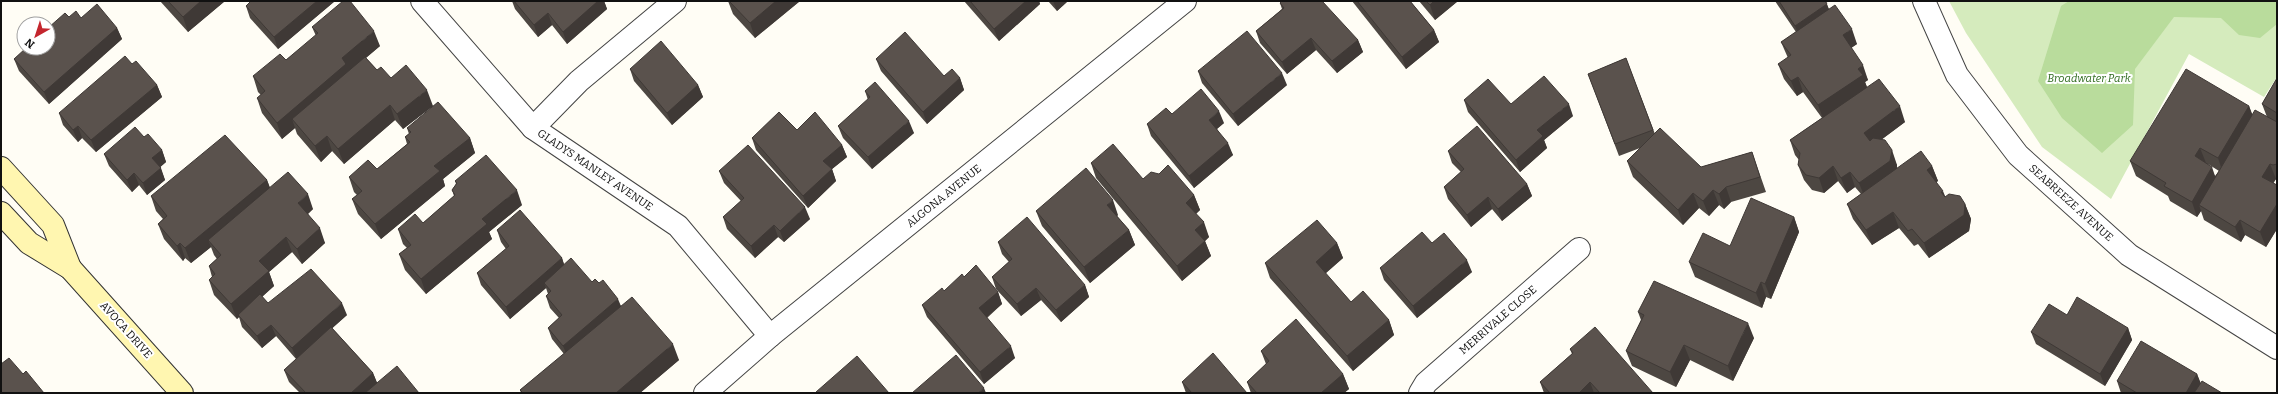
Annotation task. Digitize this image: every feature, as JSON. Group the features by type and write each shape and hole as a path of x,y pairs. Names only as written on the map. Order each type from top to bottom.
{"main road":[{"name":"AVOCA DRIVE","path":"1,168 53,225 70,268"},
{"name":"AVOCA DRIVE","path":"1,213 28,243 70,268 182,393"}],"street":[{"name":"GLADYS MANLEY AVENUE","path":"422,1 533,128 678,226 770,336"},
{"path":"533,128 579,81 674,1"},
{"name":"ALGONA AVENUE","path":"705,393 770,336 1186,1"},
{"name":"SEABREEZE AVENUE","path":"1924,1 1957,75 2018,155 2128,255 2277,348"},
{"name":"MERRIVALE CLOSE","path":"1420,393 1426,383 1579,249"}],"green space":[{"name":"Broadwater Park","path":"1949,1 2277,1 2277,77 2264,97 2189,54 2111,199 2042,147 1966,33"},
{"path":"2069,1 2277,1 2277,24 2260,38 2239,35 2221,18 2174,17 2135,69 2133,125 2102,153 2062,118 2038,81 2061,6"}],"building":[{"path":"168,1 201,1 183,17"},
{"path":"251,1 317,1 274,37 246,6"},
{"path":"343,1 350,1 374,31 342,58 346,64 277,123 257,98 265,91 253,76 280,54 286,60 318,33 312,27"},
{"path":"514,1 598,1 563,32 548,13 534,25"},
{"path":"729,1 776,1 750,23"},
{"path":"970,1 1026,1 994,29"},
{"path":"1282,1 1322,1 1358,40 1332,61 1311,38 1282,62 1256,31 1284,8 1280,3"},
{"path":"1357,1 1410,1 1434,30 1402,57"},
{"path":"1426,1 1434,1 1430,5"},
{"path":"1779,1 1825,1 1827,4 1795,26"},
{"path":"97,4 117,28 44,92 14,59 17,56 56,56 56,21 65,13 69,17 76,11 81,18"},
{"path":"1835,5 1852,29 1843,35 1863,65 1858,69 1863,75 1818,105 1798,77 1791,81 1778,64 1791,55 1781,42"},
{"path":"1247,31 1282,73 1233,114 1198,71"},
{"path":"905,32 944,76 952,69 960,78 923,112 876,59"},
{"path":"661,41 698,85 667,113 630,69"},
{"path":"125,56 132,64 136,61 157,85 91,140 78,126 73,130 59,113"},
{"path":"365,57 377,70 381,67 391,78 406,65 427,90 397,114 390,105 338,149 327,136 315,146 292,119"},
{"path":"1626,58 1653,130 1615,144 1588,74"},
{"path":"2186,69 2249,106 2218,158 2200,148 2195,156 2212,167 2192,202 2164,186 2166,183 2130,161"},
{"path":"1544,76 1569,104 1537,130 1543,136 1516,160 1464,100 1488,79 1511,104"},
{"path":"2277,78 2277,113 2262,104"},
{"path":"1879,79 1900,106 1864,133 1870,141 1873,138 1885,140 1892,150 1890,161 1859,183 1850,172 1841,178 1833,166 1819,178 1806,175 1798,165 1800,153 1790,140"},
{"path":"875,82 909,121 868,157 838,126 870,97 865,91"},
{"path":"1201,89 1219,111 1209,120 1228,143 1189,176 1147,124 1166,108 1172,114"},
{"path":"438,102 470,138 434,166 440,171 375,224 352,199 362,191 349,177 368,160 377,169 410,142 405,137 411,132 407,128"},
{"path":"2255,110 2277,122 2277,164 2270,164 2262,177 2277,185 2277,204 2260,232 2240,220 2235,227 2199,205"},
{"path":"779,112 797,130 815,112 842,145 823,161 832,169 803,196 752,138"},
{"path":"1477,126 1527,184 1498,209 1488,197 1467,215 1444,187 1464,169 1448,151"},
{"path":"135,127 144,137 148,134 162,150 152,158 161,168 143,183 134,173 127,180 104,154"},
{"path":"1660,128 1701,167 1752,152 1760,177 1726,187 1719,194 1713,190 1703,201 1693,193 1678,210 1627,161"},
{"path":"225,135 267,180 185,248 180,243 177,246 158,224 167,216 151,196"},
{"path":"1113,144 1143,179 1151,172 1159,174 1168,165 1194,195 1186,203 1204,222 1195,230 1205,241 1177,266 1091,163"},
{"path":"748,145 805,207 780,231 774,225 751,246 723,217 744,198 719,171"},
{"path":"1921,151 1932,166 1927,170 1943,191 1941,192 1945,197 1949,194 1960,196 1965,204 1964,215 1924,243 1912,229 1908,231 1893,212 1866,230 1847,204"},
{"path":"486,155 517,190 482,219 487,224 421,279 399,254 411,245 398,229 415,214 423,223 455,195 452,190 457,183 455,181"},
{"path":"1086,168 1113,200 1107,205 1129,230 1084,267 1036,211"},
{"path":"288,172 308,194 298,203 320,228 297,249 286,237 259,261 269,271 231,304 209,280 215,274 209,266 221,255 208,240"},
{"path":"1751,198 1794,217 1765,284 1761,282 1756,293 1689,262 1703,233 1730,246"},
{"path":"520,210 562,258 506,307 477,273 509,246 497,230"},
{"path":"1027,217 1085,285 1056,310 1036,288 1017,304 992,277 1012,259 998,242"},
{"path":"1317,220 1337,243 1316,262 1351,302 1363,291 1389,320 1347,356 1265,263"},
{"path":"1422,232 1432,243 1444,233 1467,260 1413,306 1380,268"},
{"path":"571,258 592,282 595,279 599,283 603,280 618,299 563,346 548,328 562,315 546,296 551,291 544,283"},
{"path":"976,265 998,292 979,308 1011,346 980,372 922,305 942,288 944,291 962,274 964,277"},
{"path":"311,269 342,303 292,348 271,325 257,336 238,315 260,294 268,303"},
{"path":"1654,281 1748,323 1728,366 1684,345 1670,372 1626,351 1644,315 1638,312"},
{"path":"632,297 673,344 616,393 523,393 520,390"},
{"path":"2077,297 2128,328 2100,374 2031,332 2049,304 2067,315"},
{"path":"1296,319 1343,374 1321,393 1257,393 1247,382 1269,361 1261,351"},
{"path":"331,327 373,373 351,393 306,393 284,370"},
{"path":"1595,327 1653,393 1600,393 1590,382 1579,393 1550,393 1540,382 1573,353 1570,349"},
{"path":"2141,341 2197,374 2186,393 2137,393 2117,381"},
{"path":"1213,353 1247,393 1192,393 1182,382"},
{"path":"956,355 984,388 978,393 912,393"},
{"path":"857,356 889,393 816,392"},
{"path":"9,358 23,374 26,371 44,393 1,393 1,364"},
{"path":"397,366 419,393 365,393"},
{"path":"2202,381 2222,393 2194,393"}]}
